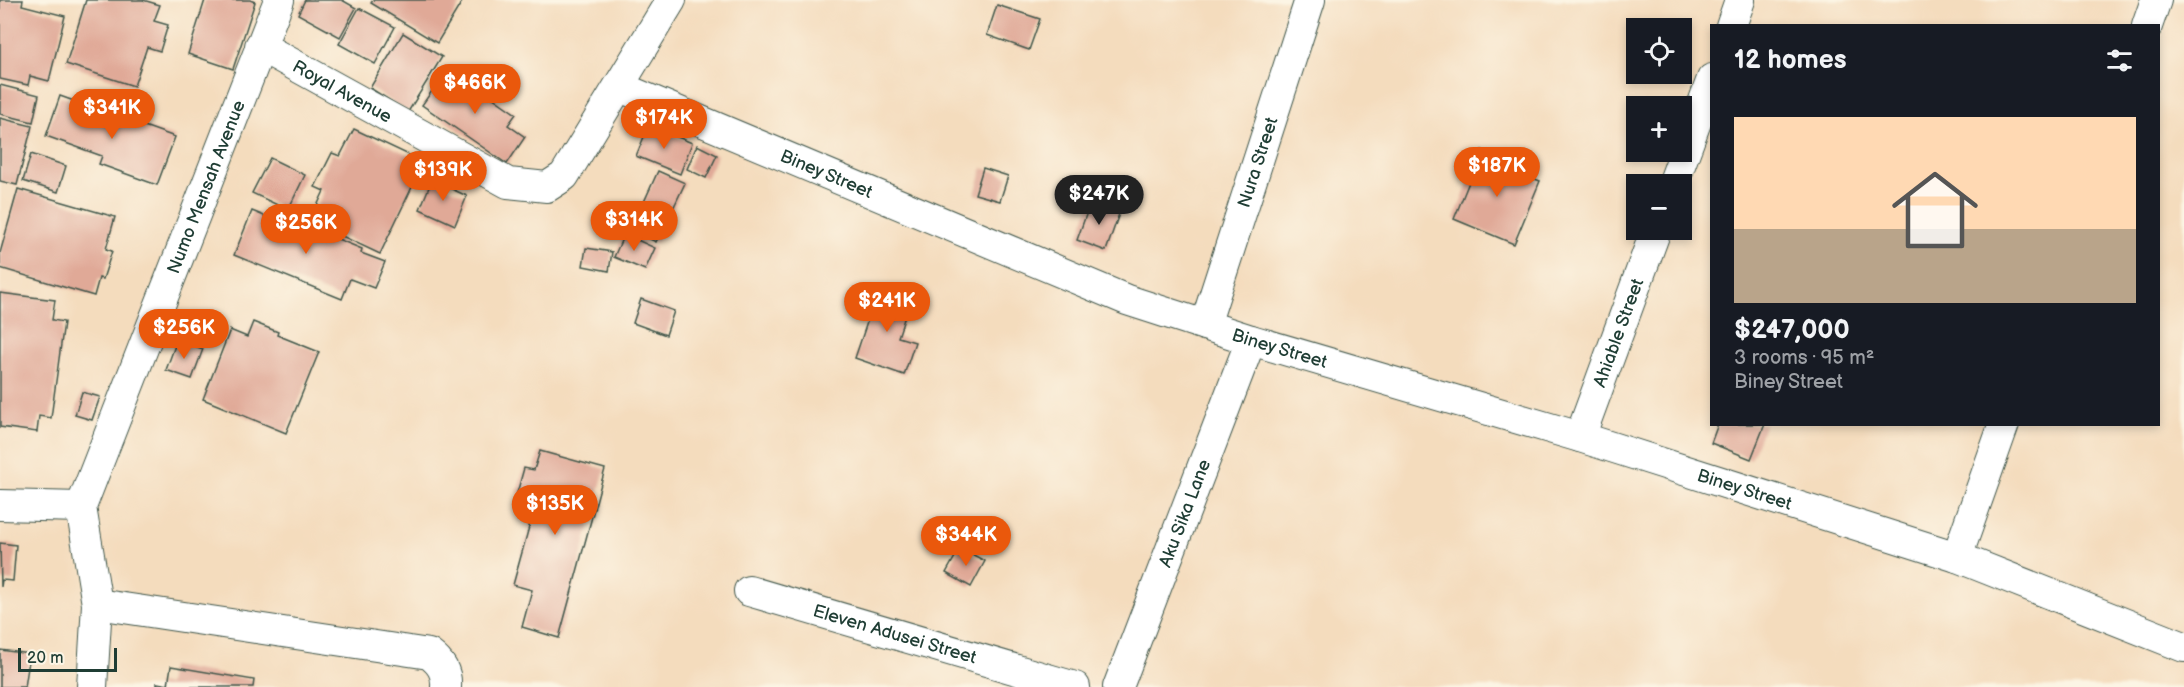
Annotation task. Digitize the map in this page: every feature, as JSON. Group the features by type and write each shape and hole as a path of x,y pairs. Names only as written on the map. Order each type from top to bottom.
{"street":[{"name":"Numo Mensah Avenue","path":"81,507 279,0"},
{"name":"Royal Avenue","path":"260,46 508,183 547,187 564,176 671,0"},
{"name":"Nura Street","path":"1205,325 1310,0"},
{"path":"1732,24 1740,0"},
{"path":"2148,24 2156,0"},
{"path":"1676,174 1710,84"},
{"name":"Biney Street","path":"620,87 1127,300 1251,340 1580,437 1957,557 2184,647"},
{"name":"Ahiable Street","path":"1580,437 1652,240"},
{"name":"Aku Sika Lane","path":"1118,687 1251,340"},
{"path":"1957,557 2003,426"},
{"path":"0,505 81,507 97,604 92,687"},
{"name":"Eleven Adusei Street","path":"749,591 1075,687"},
{"path":"97,604 429,654 441,664 446,687"}],"building":[{"path":"0,0 23,0 22,5 65,16 49,81 30,76 28,85 0,79"},
{"path":"86,0 143,0 160,5 154,21 168,25 160,51 147,47 134,86 66,64"},
{"path":"205,0 255,2 233,69 188,54"},
{"path":"305,0 342,0 356,8 340,37 298,14"},
{"path":"373,0 463,0 437,43 371,3"},
{"path":"997,5 1040,19 1029,50 987,35"},
{"path":"359,8 395,27 375,64 339,44"},
{"path":"403,33 442,57 408,112 370,88"},
{"path":"449,67 516,114 508,125 525,137 507,164 422,105"},
{"path":"0,85 39,95 33,122 0,114"},
{"path":"60,96 175,137 157,185 99,164 102,156 46,136"},
{"path":"0,118 32,126 17,185 0,181"},
{"path":"649,125 692,143 680,174 636,156"},
{"path":"354,129 424,162 380,254 310,221 324,191 315,187 332,153 340,156"},
{"path":"697,145 717,155 706,178 687,169"},
{"path":"1482,150 1520,166 1517,172 1540,181 1514,244 1454,219"},
{"path":"31,154 66,166 58,192 23,181"},
{"path":"270,158 305,175 288,210 252,193"},
{"path":"983,168 1008,176 1000,201 975,194"},
{"path":"658,171 685,183 670,215 644,202"},
{"path":"432,180 467,196 455,225 420,209"},
{"path":"18,189 115,217 106,249 112,251 103,279 99,278 94,296 0,268 0,253"},
{"path":"1091,201 1120,211 1106,251 1077,240"},
{"path":"645,208 667,220 656,242 633,231"},
{"path":"252,211 274,220 277,214 362,249 361,253 385,262 374,288 350,279 342,299 234,255"},
{"path":"624,234 655,248 645,270 614,257"},
{"path":"586,248 612,252 609,271 583,266"},
{"path":"879,287 911,298 898,337 915,342 904,375 855,358"},
{"path":"0,293 55,300 52,320 64,322 51,418 39,416 37,432 0,427"},
{"path":"641,299 674,311 666,335 633,323"},
{"path":"253,322 278,332 277,335 319,352 286,433 203,399 230,330 247,337"},
{"path":"177,340 203,349 192,379 166,370"},
{"path":"82,392 100,397 92,420 75,415"},
{"path":"1717,426 1764,426 1751,459 1711,443"},
{"path":"540,451 605,469 559,638 522,627 532,590 513,585 537,498 517,493 524,468 534,470"},
{"path":"0,543 16,545 13,581 2,580 1,587"},
{"path":"960,548 985,561 971,587 946,573"},
{"path":"0,650 30,654 25,687 0,687"},
{"path":"171,666 254,680 253,687 157,687 157,683 168,685"}]}
